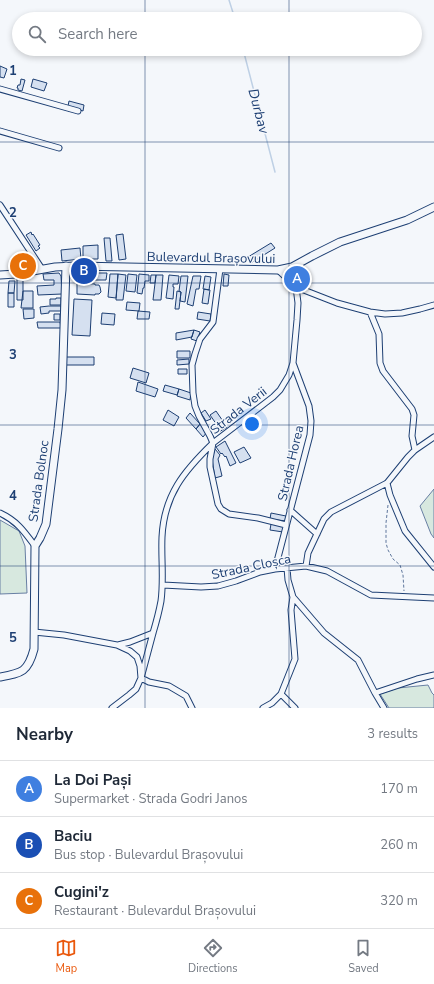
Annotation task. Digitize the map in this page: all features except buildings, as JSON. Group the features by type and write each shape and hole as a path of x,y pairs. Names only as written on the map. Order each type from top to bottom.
{"main road":[{"name":"Bulevardul Brașovului","path":"0,275 66,266 278,270 292,267 340,242 407,220 434,207"},
{"name":"Strada Bolnoc","path":"0,677 23,671 31,661 34,649 35,546 46,524 58,429 63,362 66,266"}],"street":[{"path":"0,89 78,111"},
{"path":"0,131 60,148"},
{"path":"0,205 42,269"},
{"path":"112,708 136,689 141,678 160,607 163,585 162,536 164,518 169,501 178,483 187,471 213,443 195,406 192,365 194,354 200,340 213,322 220,269"},
{"path":"278,270 296,287 337,303 370,312 385,314 402,313 434,304"},
{"name":"Strada Verii","path":"286,525 258,518 229,514 221,509 218,504 210,467 210,459 213,443 273,397 285,383 293,363 298,303 296,287"},
{"path":"370,312 379,334 380,363 384,371 412,409 414,415 412,436 415,450"},
{"name":"Strada Horea","path":"275,569 310,435 311,421 309,406 293,363"},
{"path":"306,566 308,553 324,520 331,512 387,483 415,450 434,437"},
{"path":"387,483 390,495 405,531 434,567"},
{"path":"290,510 318,534"},
{"path":"0,513 22,528 35,546"},
{"name":"Strada Cloșca","path":"163,585 201,587 218,586 260,572 306,566 328,571 372,595 434,598"},
{"path":"263,708 272,703 281,694 296,659 291,610 293,597 288,580 287,568"},
{"path":"293,597 324,632 358,660 384,708"},
{"path":"34,632 64,635 117,645 130,651 137,657 140,666 141,678"},
{"path":"117,645 130,642 153,632"},
{"path":"375,693 434,675"},
{"path":"141,678 149,682 169,686 186,696 192,708"},
{"path":"281,694 295,708"}],"path":[{"path":"390,495 386,523 386,543 393,559 400,565 403,575 405,596"}],"shaded area":[{"path":"434,489 434,538 420,506"},
{"path":"0,520 19,531 25,546 27,593 0,594"},
{"path":"428,685 434,695 434,708 389,708 380,694 398,688"}],"waterway":[{"name":"Durbav","path":"229,0 233,12"},
{"name":"Durbav","path":"245,56 275,172"}],"place":[{"name":"Cugini'z","path":"23,266"},
{"name":"Baciu","path":"84,271"},
{"name":"La Doi Pași","path":"297,279"}]}
